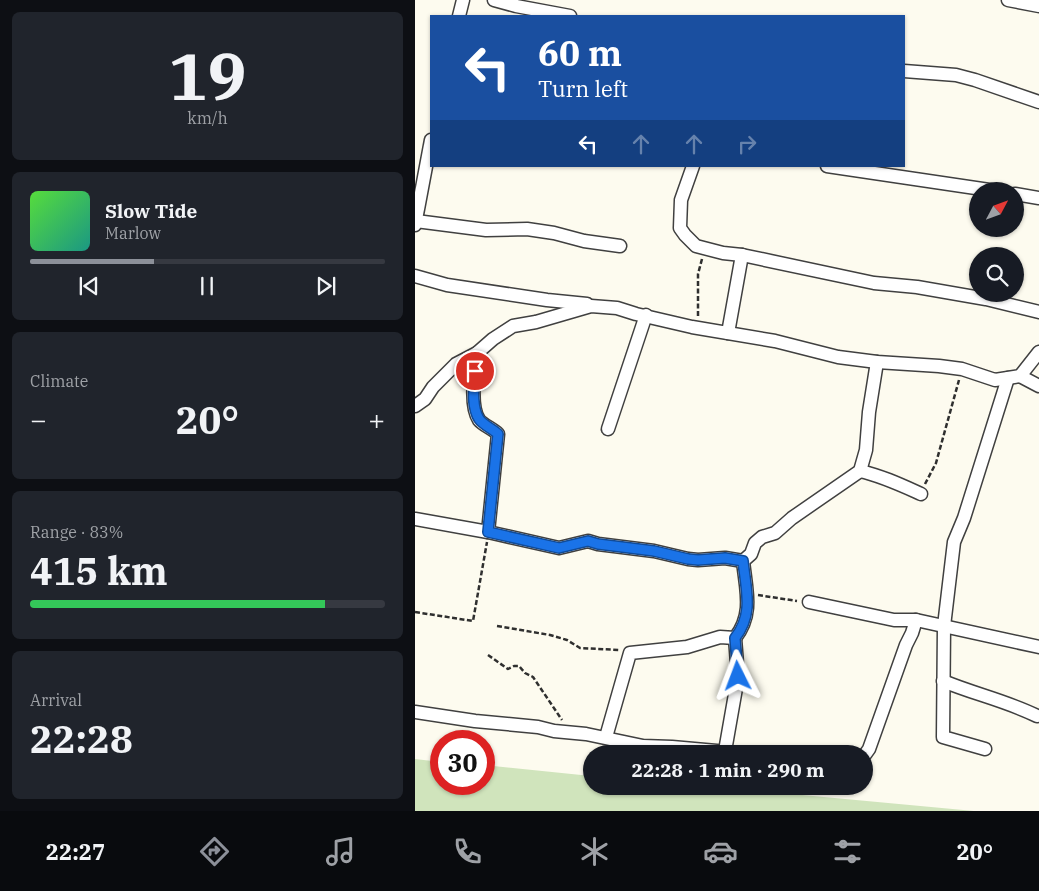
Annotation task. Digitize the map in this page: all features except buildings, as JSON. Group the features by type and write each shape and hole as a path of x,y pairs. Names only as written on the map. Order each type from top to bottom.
{"street":[{"path":"459,15 463,0"},
{"path":"494,0 565,15"},
{"path":"1008,0 1039,6"},
{"path":"905,71 956,75 1039,102"},
{"path":"430,145 415,223 486,230 527,229 554,233 584,241 620,246"},
{"path":"693,167 681,200 680,228 696,246 874,283 917,287 986,299 1039,312"},
{"path":"834,167 969,187"},
{"path":"1024,196 1039,198"},
{"path":"728,333 742,255"},
{"path":"415,276 447,285 547,300 583,302 591,306"},
{"path":"415,406 425,399 433,387 456,364 477,352 513,326 536,322 591,306 617,308 703,329 775,340 838,357 962,369 995,380 1014,377 1039,386"},
{"path":"608,429 646,315"},
{"path":"477,352 473,390 475,411 479,421 498,434 488,532"},
{"path":"985,749 943,736 944,626 954,542 1014,377 1039,352"},
{"path":"743,561 751,554 755,543 762,537 775,533 792,518 860,471 866,450 869,412 877,362"},
{"path":"860,471 885,478 921,494"},
{"path":"415,519 488,532 559,548 588,541 654,551 688,559 725,558 743,561"},
{"path":"726,745 738,676 735,638 744,627 748,603 743,561"},
{"path":"809,602 894,620 916,620 1039,647"},
{"path":"870,745 905,645 912,633 916,620"},
{"path":"606,737 630,652 687,647 720,638 735,638"},
{"path":"943,681 1001,700 1037,716"},
{"path":"415,712 606,737 637,745"}],"path":[{"path":"703,248 698,274 698,316 703,329"},
{"path":"921,494 936,463 962,369"},
{"path":"415,612 473,620 488,532"},
{"path":"747,593 809,602"},
{"path":"497,626 567,640 580,648 630,652"},
{"path":"488,655 508,669 519,666 525,673 533,677 548,702 572,733"}],"green space":[{"path":"415,759 430,761 430,795 495,795 495,766 583,775 583,795 803,795 974,811 415,811"}],"route":[{"path":"475,371 473,390 475,411 479,421 498,434 488,532 559,548 588,541 654,551 688,559 725,558 743,561 748,603 744,627 735,638 738,676"}]}
